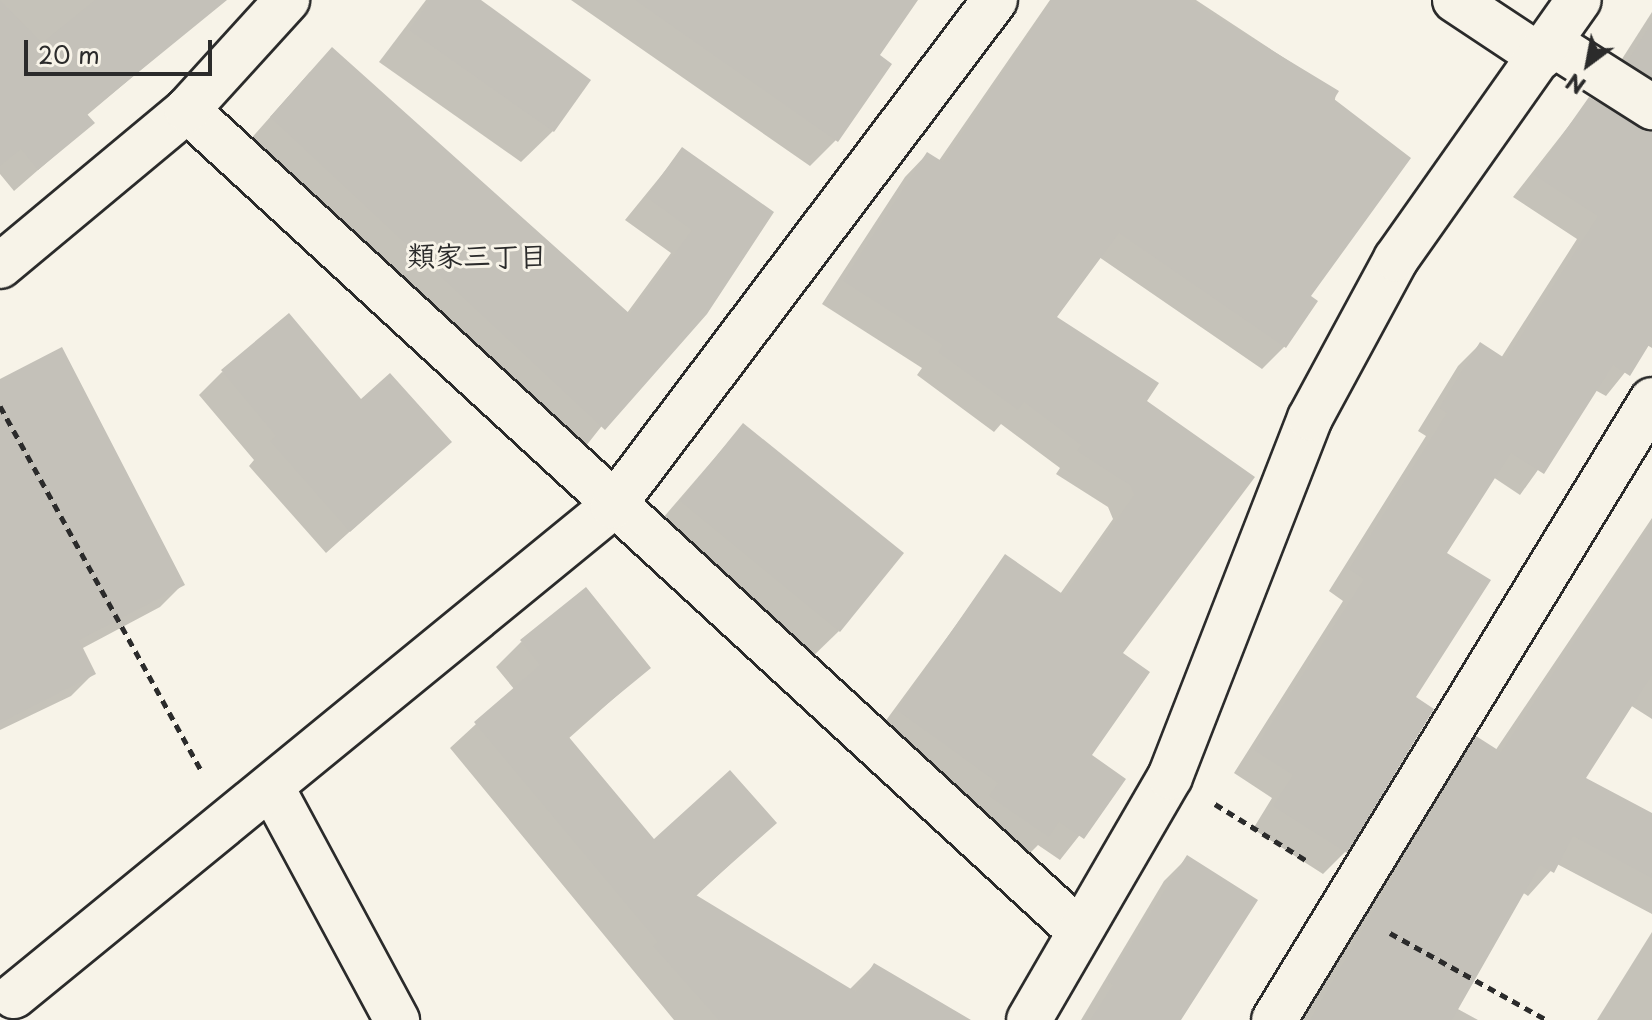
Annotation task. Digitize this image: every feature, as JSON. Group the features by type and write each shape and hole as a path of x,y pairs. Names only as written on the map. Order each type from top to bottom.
{"street":[{"path":"0,266 187,110 287,0"},
{"path":"14,995 230,823 613,506 995,0"},
{"path":"1455,0 1652,107"},
{"path":"1029,1020 1078,930 1170,777 1310,418 1396,259 1579,0"},
{"path":"187,110 613,506 1078,930"},
{"path":"1274,1020 1346,896 1652,400"},
{"path":"272,788 397,1020"}],"path":[{"path":"0,406 230,823"},
{"path":"1170,777 1346,896 1547,1020"}],"building":[{"path":"0,0 42,43 95,0 227,0 87,114 95,123 38,170 21,149 0,166"},
{"path":"430,0 481,0 591,80 554,132 409,30"},
{"path":"635,0 918,0 880,55 892,64 838,142"},
{"path":"1051,0 1189,0 1339,91 1334,99 1411,158 1311,296 1318,301 1286,348 1119,233 1057,317 1159,383 1147,401 1255,477 1123,653 1150,672 1092,755 1126,779 1084,839 1059,822 1049,837 989,796 998,783 897,710 1005,554 1064,595 1134,495 1130,485 1077,451 1081,445 1024,402 1018,410 938,352 943,345 843,281 927,152 943,162"},
{"path":"1652,22 1652,77 1627,62"},
{"path":"332,47 630,314 692,230 646,197 682,147 774,212 707,314 605,430 270,117"},
{"path":"1589,97 1652,132 1652,340 1630,376 1613,365 1544,474 1511,453 1447,553 1491,580 1416,697 1434,709 1347,853 1273,806 1293,775 1254,750 1364,579 1349,569 1447,413 1439,408 1480,342 1506,359 1598,216 1534,175"},
{"path":"289,313 361,399 390,373 452,442 350,532 270,441 276,436 221,370"},
{"path":"62,347 185,585 79,640 96,674 0,723 0,379"},
{"path":"743,423 904,553 840,632 680,501"},
{"path":"1652,523 1652,675 1586,778 1652,813 1652,878 1573,836 1554,873 1540,865 1452,1020 1310,1020 1476,736 1501,752"},
{"path":"586,587 651,668 568,736 654,839 730,770 777,823 696,895 856,992 874,963 971,1020 719,1020 653,946 658,942 474,722 540,665 520,640"},
{"path":"1187,855 1258,900 1181,1020 1090,1020 1113,985 1107,981"}],"district":[{"name":"類家三丁目","path":"477,255"}]}
